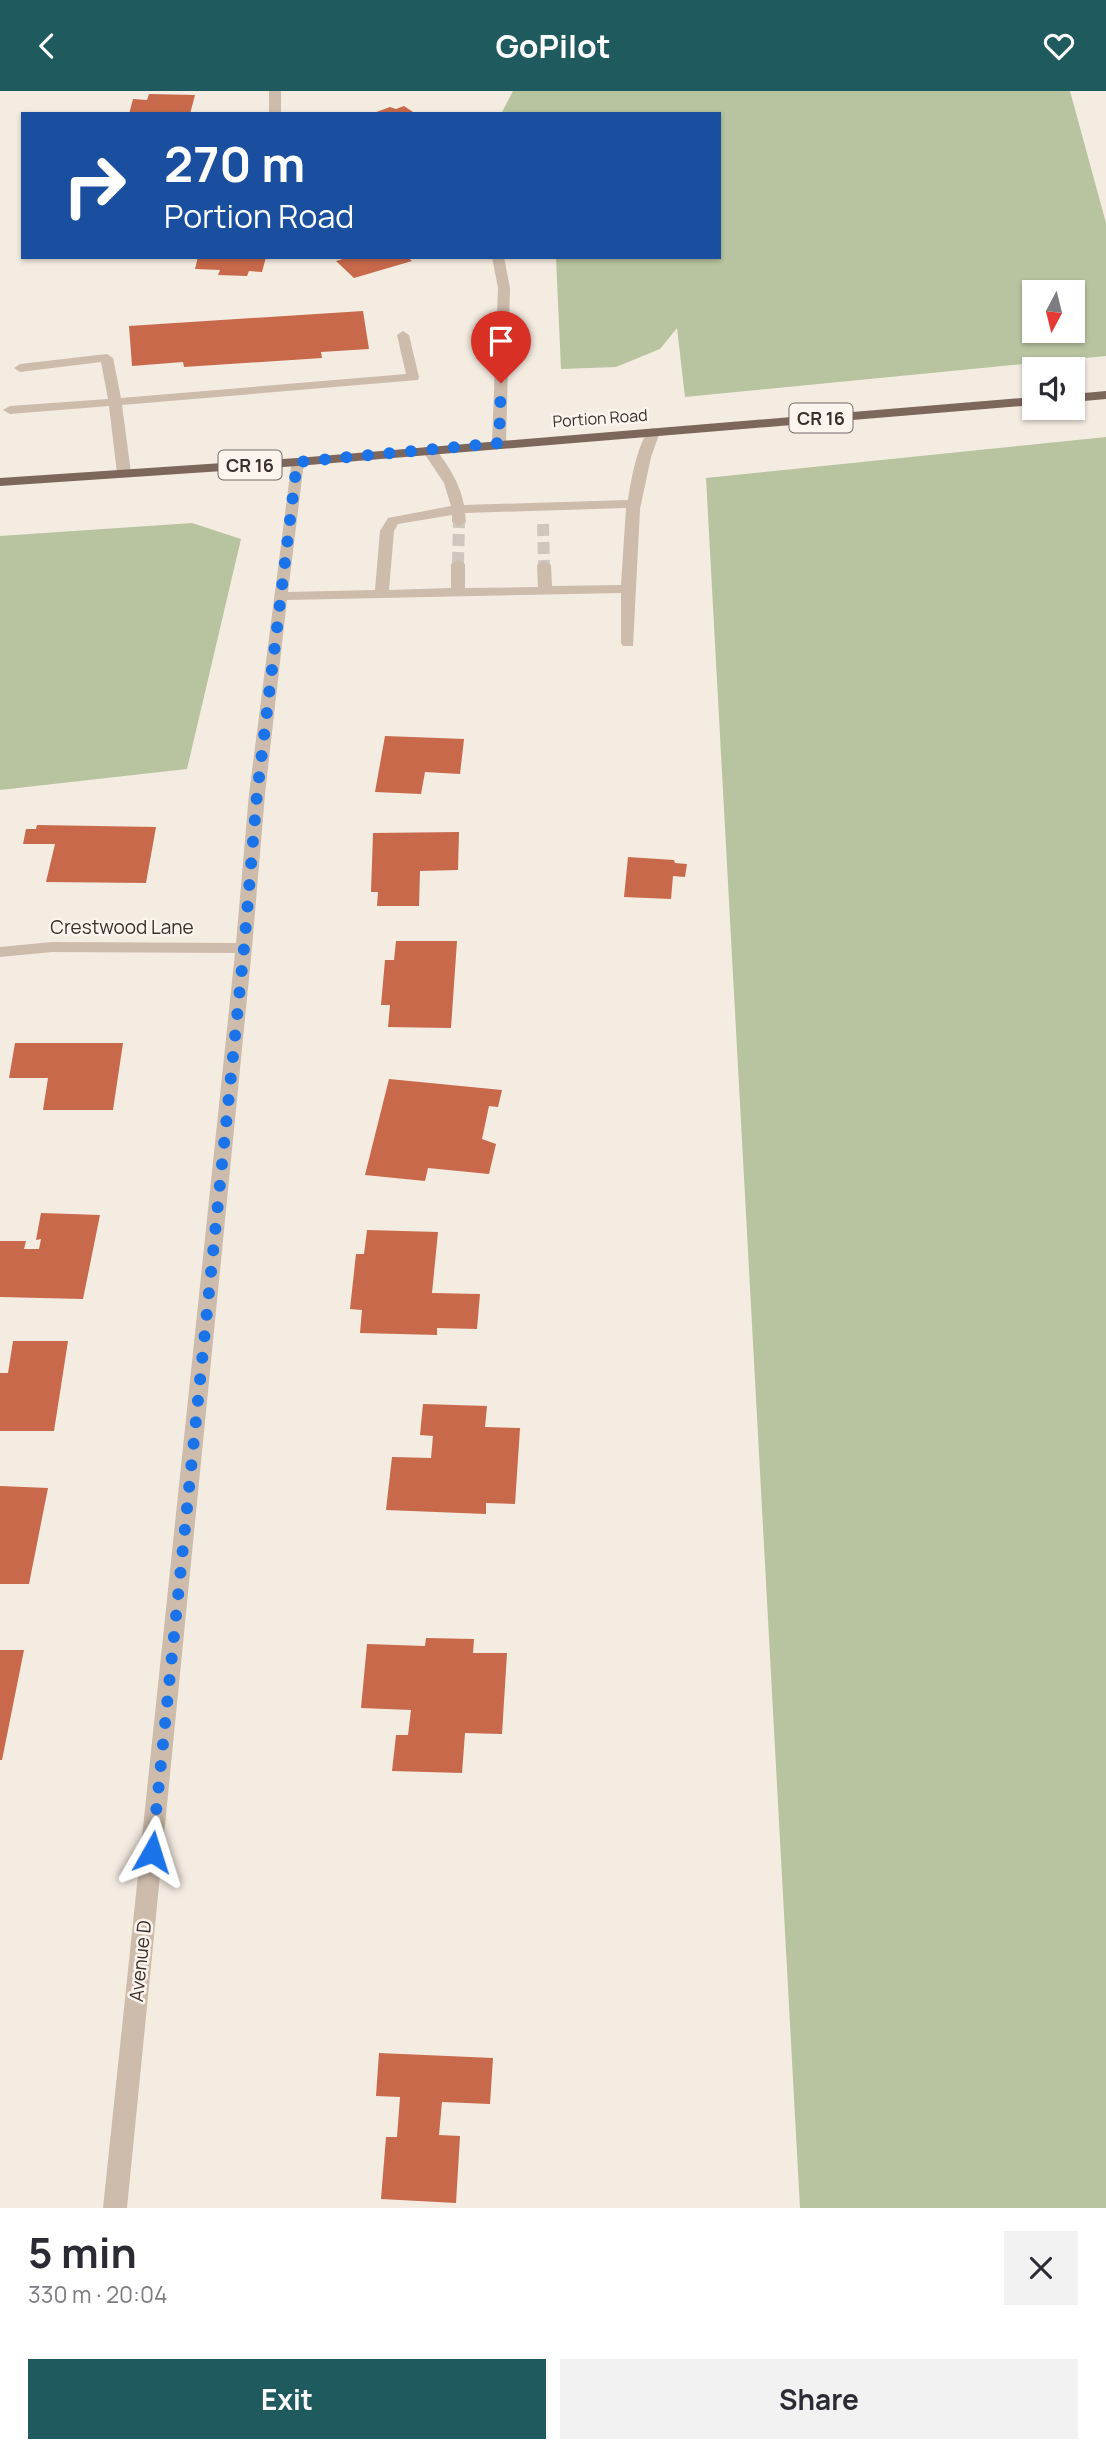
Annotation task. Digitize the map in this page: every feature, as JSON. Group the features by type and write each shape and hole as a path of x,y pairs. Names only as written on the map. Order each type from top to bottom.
{"main road":[{"path":"1085,397 1106,395"},
{"name":"Portion Road","path":"0,482 297,462 499,443 1022,402"}],"street":[{"path":"275,91 275,112"},
{"path":"498,259 504,288 499,443"},
{"path":"10,410 414,376 403,335"},
{"path":"20,368 107,358 124,473"},
{"path":"628,643 632,504 642,458 653,432"},
{"path":"429,450 449,474 456,491 459,517"},
{"name":"Avenue D","path":"115,2208 244,948 257,794 297,462"},
{"path":"382,593 387,531 393,520 416,514 459,517 542,507 632,504"},
{"path":"542,507 543,524"},
{"path":"458,564 458,592"},
{"path":"544,565 545,590"},
{"path":"281,596 629,589"},
{"name":"Crestwood Lane","path":"0,952 52,947 244,948"}],"green space":[{"path":"513,91 1070,91 1106,223 1106,356 1022,357 1022,364 685,397 677,328 660,349 616,367 561,369 556,259 721,259 721,112 502,112"},
{"path":"1106,437 1106,2208 800,2208 706,478"},
{"path":"192,523 241,539 187,769 0,790 0,536"}],"building":[{"path":"149,94 195,95 191,112 130,112 133,99 147,100"},
{"path":"404,106 413,112 376,112 390,107 396,109"},
{"path":"198,259 265,259 262,272 249,271 247,276 218,275 220,270 195,269"},
{"path":"410,259 412,261 354,278 336,261"},
{"path":"363,311 369,349 321,352 322,358 184,367 183,362 132,366 129,326"},
{"path":"385,736 464,739 460,774 425,772 421,794 375,792"},
{"path":"37,825 156,827 146,883 46,882 55,844 23,844 26,829 36,829"},
{"path":"459,832 458,870 420,871 419,906 377,906 378,892 371,892 373,833"},
{"path":"628,857 674,860 675,863 687,864 685,877 673,876 671,899 624,897"},
{"path":"396,941 457,941 451,1028 388,1027 390,1005 381,1005 385,960 394,960"},
{"path":"15,1043 123,1043 113,1110 43,1110 48,1078 9,1078"},
{"path":"389,1079 502,1090 498,1107 489,1106 482,1139 496,1144 489,1174 428,1168 425,1181 365,1175"},
{"path":"41,1213 100,1215 83,1299 0,1297 0,1241 26,1241 24,1249 39,1249 41,1239 36,1240"},
{"path":"367,1230 438,1232 432,1293 480,1294 477,1329 437,1328 437,1335 360,1333 362,1310 350,1309 356,1254 364,1254"},
{"path":"13,1341 68,1341 54,1431 0,1431 0,1373 8,1373"},
{"path":"423,1404 487,1406 485,1427 520,1428 515,1504 486,1503 486,1514 386,1510 392,1457 431,1458 433,1436 420,1435"},
{"path":"0,1486 48,1488 29,1584 0,1584"},
{"path":"426,1638 474,1639 473,1653 507,1653 502,1734 465,1733 462,1773 392,1771 396,1735 408,1735 411,1710 361,1708 367,1644 425,1646"},
{"path":"0,1650 24,1650 2,1760 0,1760"},
{"path":"379,2053 493,2058 490,2104 442,2102 439,2135 460,2136 456,2203 381,2199 386,2137 397,2137 400,2097 376,2096"}],"tunnel":[{"path":"458,564 459,522"},
{"path":"543,524 544,565"}],"route":[{"path":"152,1852 244,948 257,794 297,462 499,443 501,383"}]}
